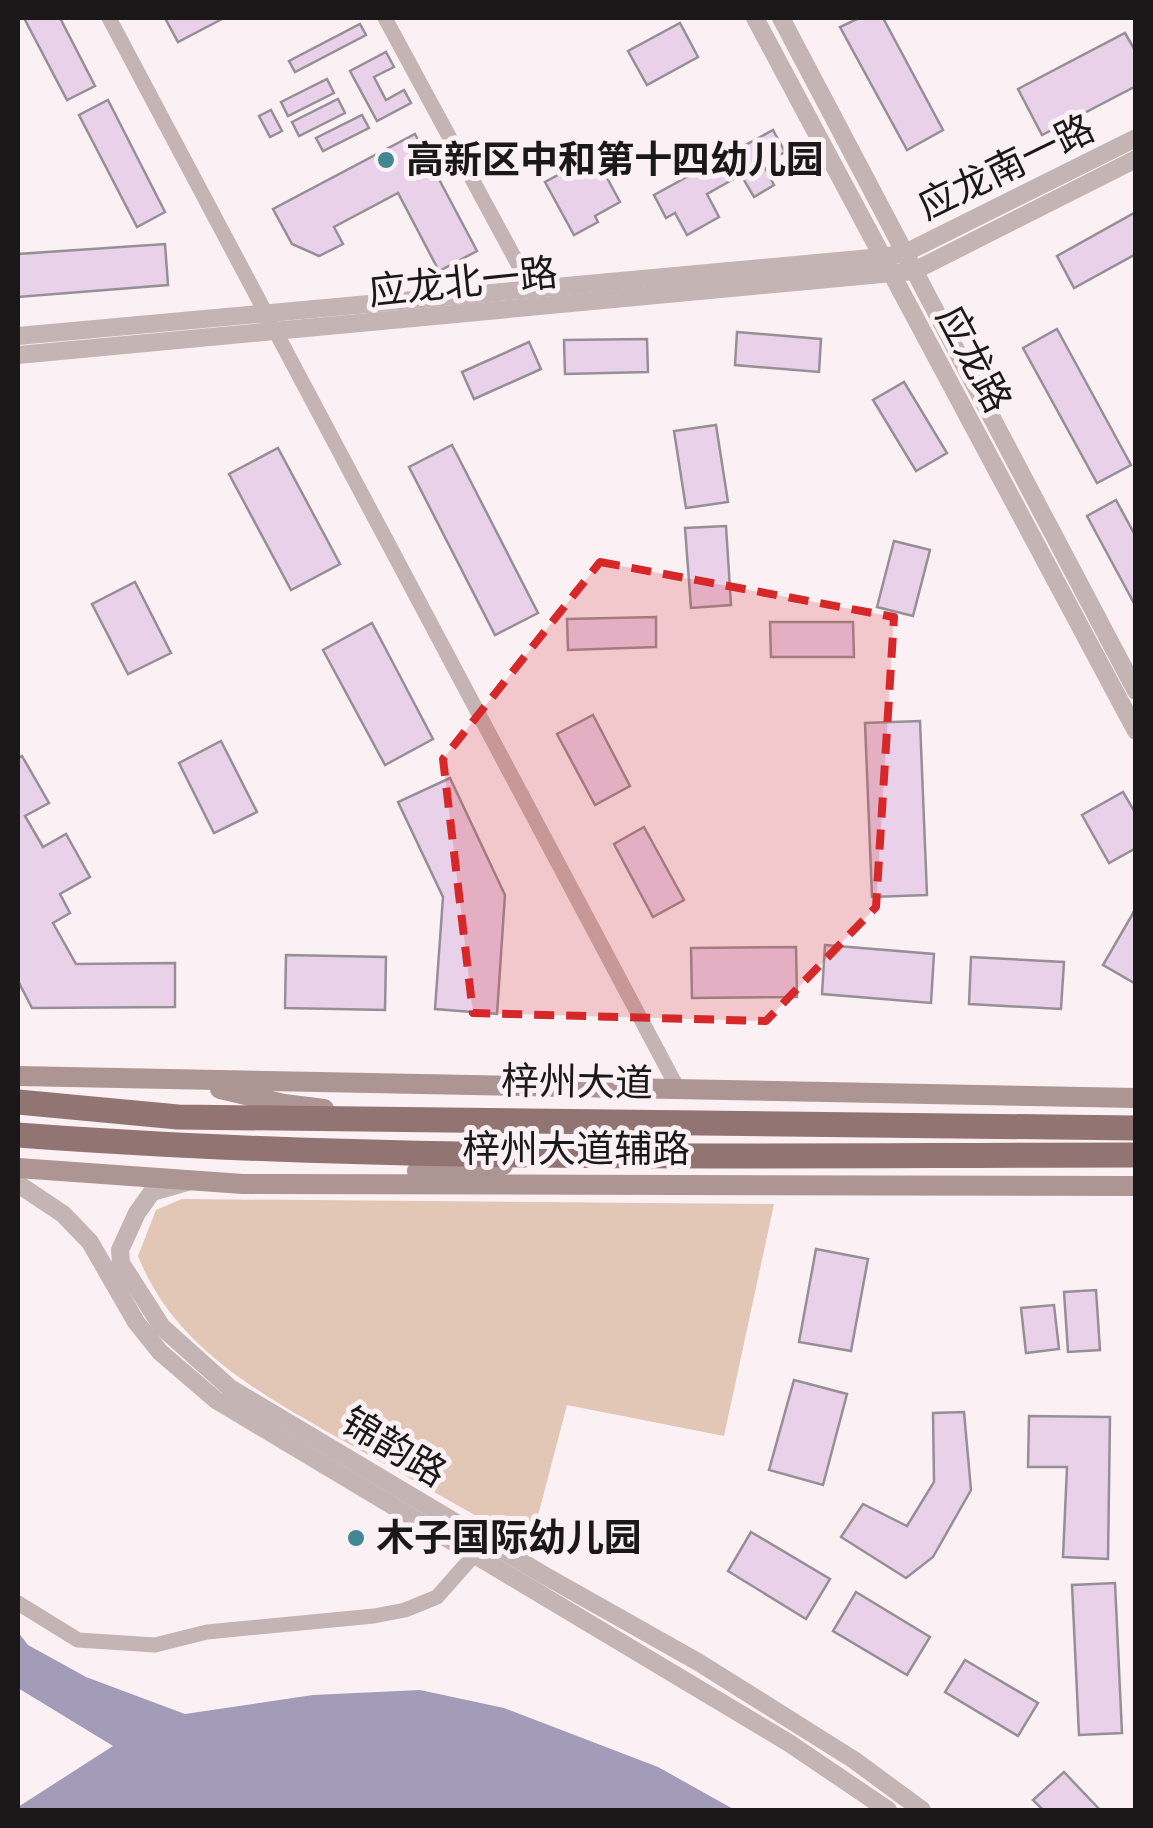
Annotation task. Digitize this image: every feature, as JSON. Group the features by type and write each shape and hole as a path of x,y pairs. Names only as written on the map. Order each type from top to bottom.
{"highway":[{"name":"梓州大道","path":"18,1102 178,1117 1136,1128"},
{"name":"梓州大道","path":"18,1136 169,1147 321,1152 1136,1156"}],"main road":[{"name":"梓州大道辅路","path":"18,1076 1136,1098"},
{"path":"182,1079 284,1104 395,1118"},
{"path":"265,1184 644,1155"},
{"name":"梓州大道辅路","path":"18,1168 265,1184 1136,1186"}],"street":[{"path":"108,18 678,1089"},
{"path":"385,18 532,290"},
{"name":"应龙路","path":"754,18 1136,730"},
{"name":"应龙路","path":"781,18 1136,690"},
{"name":"应龙南一路","path":"904,253 1136,138"},
{"name":"应龙南一路","path":"914,271 1136,158"},
{"name":"应龙北一路","path":"18,354 276,333 887,265 904,253"},
{"name":"应龙北一路","path":"18,336 532,290 887,265 914,271"},
{"name":"锦韵路","path":"192,1181 152,1192 137,1212 120,1250 121,1263 162,1327 230,1388 698,1662 854,1760 922,1810"},
{"name":"锦韵路","path":"18,1184 63,1214 90,1242 136,1322 160,1352 216,1400 790,1743 888,1810"},
{"path":"18,1603 78,1640 155,1644 207,1632 405,1610 436,1598 475,1554"}],"highlighted area":[{"path":"600,562 894,617 876,907 766,1021 473,1013 443,759"}],"shaded area":[{"path":"182,1199 774,1204 724,1436 567,1405 530,1546 297,1414 203,1348 155,1291 138,1256 156,1210"},
{"path":"18,1632 28,1645 86,1677 185,1714 313,1695 420,1690 504,1708 658,1767 735,1810 18,1810 113,1746 18,1688"}],"building":[{"path":"24,18 60,18 95,86 67,100"},
{"path":"165,18 224,18 178,42"},
{"path":"859,18 883,18 943,130 907,150 840,27"},
{"path":"680,23 698,57 647,85 628,51"},
{"path":"360,24 366,35 295,72 289,61"},
{"path":"1125,33 1136,52 1136,86 1042,135 1018,89"},
{"path":"386,52 394,67 374,77 386,100 404,90 411,103 377,121 350,71"},
{"path":"327,79 334,93 288,116 281,102"},
{"path":"338,99 345,113 299,136 292,122"},
{"path":"108,100 165,212 137,227 79,115"},
{"path":"271,110 282,131 270,137 259,116"},
{"path":"362,115 369,128 323,151 316,138"},
{"path":"773,130 785,152 763,164 774,185 754,197 741,175 707,194 719,217 687,235 675,213 666,218 654,195"},
{"path":"415,134 477,251 439,271 398,193 334,227 343,244 319,256 292,244 273,209"},
{"path":"598,161 620,202 595,216 598,222 574,235 545,182 569,169 572,175"},
{"path":"1136,212 1136,254 1074,288 1057,256"},
{"path":"165,244 168,285 18,297 18,254"},
{"path":"1057,329 1131,465 1097,483 1023,348"},
{"path":"737,332 821,339 819,372 735,365"},
{"path":"647,339 648,372 565,374 564,340"},
{"path":"529,342 541,369 474,399 462,372"},
{"path":"904,382 947,453 916,471 873,400"},
{"path":"716,425 728,502 686,508 674,431"},
{"path":"452,445 538,613 495,635 409,467"},
{"path":"278,448 340,564 291,590 229,474"},
{"path":"1116,500 1136,537 1136,607 1087,516"},
{"path":"726,526 731,605 691,608 685,528"},
{"path":"894,541 930,550 913,616 877,607"},
{"path":"135,582 171,653 128,674 92,604"},
{"path":"656,617 656,647 568,650 567,619"},
{"path":"770,622 853,622 854,657 771,657"},
{"path":"372,623 433,739 385,765 323,650"},
{"path":"593,715 630,786 595,805 557,734"},
{"path":"920,721 927,895 872,897 865,723"},
{"path":"221,741 257,812 214,833 179,763"},
{"path":"22,756 49,803 25,816 43,847 66,834 90,877 60,894 70,913 53,923 76,964 175,963 175,1007 32,1008 18,981 18,758"},
{"path":"450,778 505,895 497,1014 435,1009 443,897 398,802"},
{"path":"1123,792 1136,814 1136,848 1109,863 1082,815"},
{"path":"644,827 684,900 653,917 614,844"},
{"path":"1136,908 1136,984 1103,965"},
{"path":"825,945 934,954 931,1003 822,994"},
{"path":"796,947 797,997 692,998 691,948"},
{"path":"286,955 386,957 385,1010 285,1008"},
{"path":"971,957 1064,962 1061,1009 969,1004"},
{"path":"816,1249 868,1259 851,1351 799,1342"},
{"path":"1096,1290 1100,1350 1068,1352 1064,1292"},
{"path":"1054,1305 1059,1349 1026,1353 1021,1308"},
{"path":"794,1380 847,1394 823,1485 769,1470"},
{"path":"964,1412 971,1490 933,1557 906,1578 841,1537 863,1504 907,1526 934,1482 933,1413"},
{"path":"1029,1416 1110,1417 1108,1559 1063,1557 1067,1467 1028,1467"},
{"path":"751,1532 830,1579 806,1619 728,1571"},
{"path":"1115,1583 1122,1733 1079,1735 1072,1585"},
{"path":"856,1592 930,1637 907,1675 833,1631"},
{"path":"965,1660 1038,1703 1018,1736 945,1692"},
{"path":"1064,1772 1100,1810 1043,1810 1033,1800"}],"place":[{"name":"高新区中和第十四幼儿园","path":"386,160"},
{"name":"木子国际幼儿园","path":"356,1538"}]}
